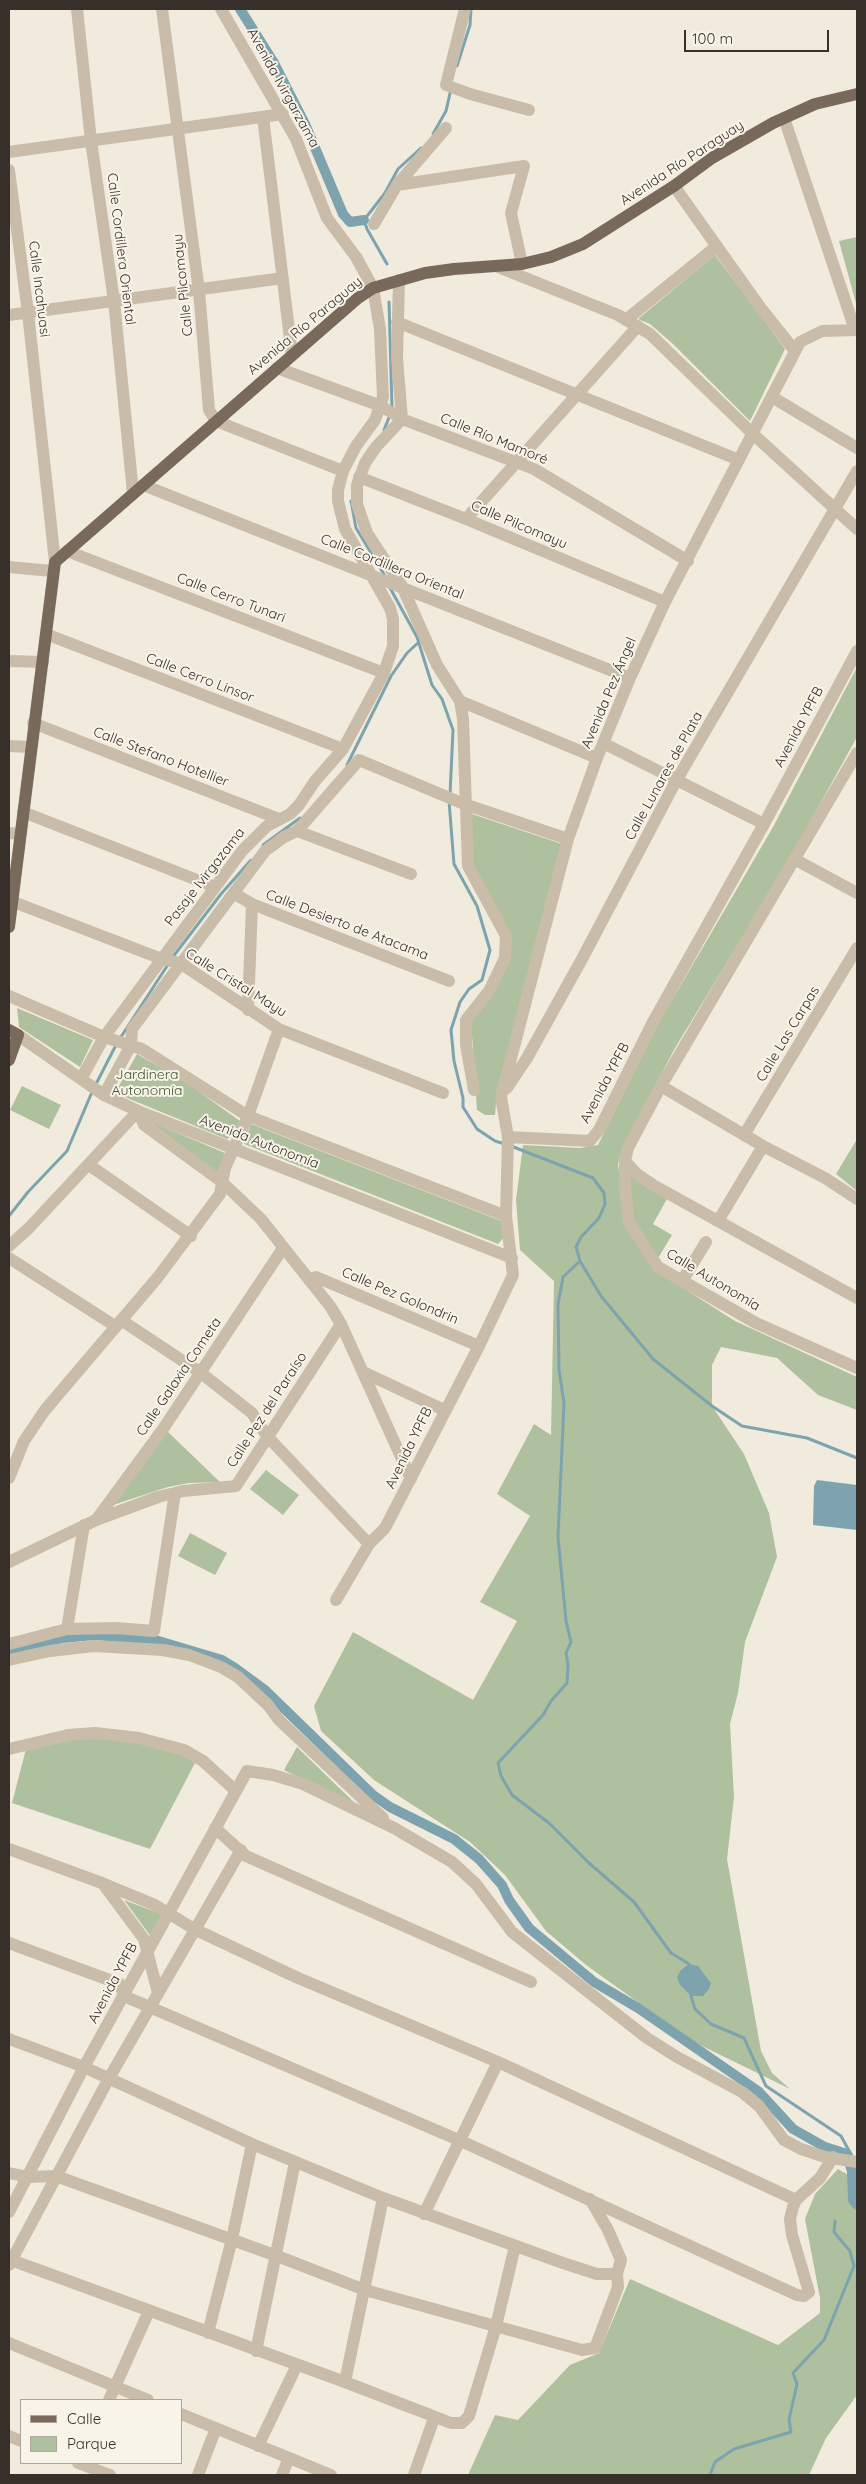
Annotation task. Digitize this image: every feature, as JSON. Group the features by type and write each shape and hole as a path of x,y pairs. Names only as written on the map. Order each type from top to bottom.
{"main road":[{"name":"Avenida Río Paraguay","path":"53,566 67,551 292,354 358,298 373,288 399,280 454,269 498,267 522,264 551,257 583,244 674,186 712,158 784,118 815,104 857,94"},
{"name":"Calle Incahuasi","path":"9,921 12,901 14,834 23,812 33,723 43,662 53,566"},
{"path":"9,1060 13,1033"}],"street":[{"name":"Calle Cordillera Oriental","path":"77,9 92,140 138,489 387,581 630,678"},
{"name":"Calle Pilcomayu","path":"162,9 199,291 209,410 216,421"},
{"name":"Avenida Ivirgarzama","path":"221,9 284,114 304,156 327,218 356,257 373,288"},
{"path":"465,9 446,85 470,94 528,110"},
{"path":"9,152 284,114"},
{"path":"264,117 292,354"},
{"path":"784,118 856,330"},
{"path":"374,224 397,185 446,128"},
{"path":"397,185 524,166 511,213 522,264"},
{"name":"Calle Incahuasi","path":"9,170 28,313 53,566"},
{"path":"674,186 760,308 795,351"},
{"path":"627,319 717,246"},
{"path":"498,267 627,319 638,326 664,346 753,434 836,508 857,530"},
{"path":"9,315 199,291 283,278"},
{"path":"399,280 398,322 402,418"},
{"name":"Pasaje Ivirgazama","path":"373,288 380,329 381,406 375,420 356,446 343,471 338,490 340,516 387,581 460,701 463,719 456,800 468,866 506,936 505,958 489,991 466,1020 466,1044 474,1090"},
{"path":"398,322 739,460"},
{"path":"466,519 638,326"},
{"name":"Avenida Pez Ángel","path":"508,1144 501,1097 568,839 597,758 630,678 665,602 688,561 800,342 808,336 822,331 856,330"},
{"name":"Calle Río Mamoré","path":"277,368 381,406 402,418 534,468 688,561"},
{"path":"772,397 857,448"},
{"name":"Pasaje Ivirgazama","path":"81,1079 104,1037 215,886 254,837 279,819 290,814 299,805 315,781 343,750 384,673 393,646 393,619 387,581 362,522 357,504 357,485 359,477 376,447 402,418"},
{"path":"216,421 343,471"},
{"name":"Calle Lunares de Plata","path":"501,1097 527,1058 582,959 676,781 857,471"},
{"name":"Calle Pilcomayu","path":"359,477 466,519 665,602"},
{"name":"Calle Cerro Tunari","path":"67,551 384,673"},
{"path":"9,567 53,566"},
{"name":"Calle Cerro Linsor","path":"46,634 343,750"},
{"name":"Avenida YPFB","path":"336,1600 369,1544 385,1528 444,1410 479,1346 513,1275 506,1216 508,1144 590,1141 599,1130 653,1022 764,824 857,651"},
{"path":"9,661 43,662"},
{"path":"460,701 597,758"},
{"name":"Calle Stefano Hotellier","path":"33,723 279,819"},
{"path":"603,743 764,824"},
{"path":"9,746 30,747"},
{"path":"857,753 796,860 661,1086 628,1148 625,1161 637,1174 653,1185 857,1298"},
{"path":"104,1095 131,1045 132,1030 180,963 235,894 265,851 284,837 297,831 359,760 456,800 568,839"},
{"path":"23,812 215,886"},
{"path":"297,831 411,874"},
{"path":"796,860 857,893"},
{"name":"Calle Desierto de Atacama","path":"235,894 252,904 449,981"},
{"name":"Calle Cristal Mayu","path":"12,901 162,959 180,963 279,1029 444,1093"},
{"path":"248,1010 252,904"},
{"name":"Calle Las Carpas","path":"744,1135 857,948"},
{"name":"Avenida Autonomía","path":"9,996 104,1037 142,1049 248,1116 506,1216"},
{"path":"9,1478 12,1457 45,1410 191,1236 220,1194 222,1182 279,1029"},
{"name":"Avenida Autonomía","path":"13,1033 104,1095 138,1111 512,1258"},
{"path":"661,1086 762,1146 825,1178 857,1199"},
{"path":"9,1246 29,1228 138,1111 144,1125 222,1182 261,1219 309,1280 341,1324 411,1479"},
{"path":"718,1221 762,1146"},
{"name":"Calle Autonomía","path":"625,1161 626,1203 629,1222 658,1267 756,1323 857,1368"},
{"path":"89,1165 191,1236"},
{"path":"682,1281 706,1242"},
{"name":"Calle Galaxia Cometa","path":"67,1629 90,1522 200,1373 283,1248"},
{"path":"9,1258 200,1373 252,1413 267,1436 369,1544"},
{"name":"Calle Pez Golondrin","path":"309,1280 316,1277 479,1346"},
{"name":"Calle Pez del Paraíso","path":"9,1562 90,1522 175,1493 236,1486 341,1324"},
{"path":"363,1372 444,1410"},
{"path":"9,1644 67,1629 116,1628 154,1631 175,1493"},
{"path":"9,1660 50,1651 94,1646 163,1650 189,1656 221,1667 238,1677 268,1705 279,1720 394,1828 452,1862 476,1884 512,1932 648,2038 677,2057 742,2092 759,2106 784,2140 801,2149 857,2162"},
{"path":"9,1749 68,1735 95,1733 139,1738 184,1750 203,1761 236,1791"},
{"name":"Avenida YPFB","path":"9,2212 84,2067 247,1771 273,1775 303,1784 394,1828"},
{"path":"215,1828 246,1856 531,1982"},
{"path":"9,1849 102,1883 155,1905 194,1929 298,1978 498,2062 796,2200"},
{"path":"241,1850 194,1929 152,2007 108,2080 10,2262 345,2382 434,2418 451,2423 462,2423 469,2416 496,2326 515,2246"},
{"path":"102,1883 144,1939 158,1993"},
{"path":"9,1943 120,1984 124,1996 461,2141 779,2288 804,2296 809,2292 798,2262 790,2218 796,2200 838,2158"},
{"path":"9,2039 84,2067 108,2080 252,2144 424,2214 597,2274 617,2274"},
{"path":"424,2214 498,2062"},
{"path":"208,2333 232,2239 252,2144"},
{"path":"256,2351 295,2162"},
{"path":"9,2173 28,2177 56,2176 232,2239 365,2290 582,2350 595,2348 618,2287 617,2274 621,2260 608,2230 590,2199"},
{"path":"345,2382 383,2198"},
{"path":"110,2399 149,2311"},
{"path":"9,2343 145,2399"},
{"path":"258,2446 297,2366"},
{"path":"182,2414 331,2475"},
{"path":"414,2475 434,2418"},
{"path":"198,2475 216,2428"},
{"path":"282,2475 289,2458"},
{"path":"81,2466 110,2475"}],"green space":[{"path":"857,237 857,307 839,241"},
{"path":"715,255 785,349 750,421 673,344 650,324 638,319"},
{"path":"857,667 857,737 788,862 675,1048 623,1146 618,1164 620,1180 632,1171 667,1199 653,1224 672,1235 652,1268 735,1321 857,1377 857,1410 818,1395 777,1358 721,1347 712,1365 712,1406 744,1454 769,1513 777,1557 745,1642 738,1693 730,1724 734,1797 727,1859 761,2051 772,2073 790,2089 692,2041 586,1965 546,1931 505,1875 470,1842 374,1780 321,1731 314,1706 353,1632 473,1700 517,1621 480,1602 530,1516 497,1494 534,1424 551,1435 554,1281 520,1250 516,1200 523,1145 580,1148 598,1145 657,1026 773,827"},
{"path":"469,813 562,844 497,1093 495,1115 485,1115 477,1110 471,1021 509,959 472,865"},
{"name":"Jardinera Autonomía","path":"17,1008 93,1040 80,1067 19,1027"},
{"name":"Jardinera Autonomía","path":"137,1054 184,1081 240,1121 234,1135 227,1139 115,1093"},
{"path":"22,1086 61,1105 49,1129 10,1110"},
{"path":"149,1121 225,1153 217,1174"},
{"path":"251,1124 504,1222 505,1236 498,1244 244,1144"},
{"path":"857,1139 857,1191 836,1174"},
{"path":"167,1431 220,1482 189,1483 168,1487 113,1505"},
{"path":"266,1470 299,1495 283,1515 250,1489"},
{"path":"190,1533 227,1553 215,1575 178,1556"},
{"path":"100,1737 139,1741 181,1754 195,1763 150,1849 12,1803 26,1749"},
{"path":"297,1747 362,1810 284,1770"},
{"path":"124,1900 164,1915 152,1938"},
{"path":"838,2169 857,2180 857,2395 826,2438 809,2475 468,2475 495,2415 518,2420 570,2365 599,2353 630,2279 778,2345 820,2313 820,2298 805,2219 815,2194"}],"water":[{"path":"817,1480 857,1485 857,1530 813,1525 814,1486"},
{"path":"689,1964 698,1966 711,1983 703,1996 691,1996 680,1985 677,1977 681,1970"}],"waterway":[{"path":"240,9 274,63 305,124 343,214 350,222 364,220"},
{"path":"457,66 470,25 471,9"},
{"path":"433,134 446,111 451,89"},
{"path":"387,264 367,229 364,220 385,193 398,169 421,148"},
{"path":"389,302 392,408"},
{"path":"384,430 390,415"},
{"path":"351,501 356,528 385,576"},
{"path":"389,586 417,637 432,685 442,699 453,730 450,795"},
{"path":"347,765 391,676 407,653 419,642"},
{"path":"449,801 454,864 477,906 490,950 482,980 469,989 460,1002 451,1030 454,1061 463,1098 463,1107 477,1129 495,1141 505,1144"},
{"path":"263,845 300,818"},
{"path":"172,958 221,894 251,860"},
{"path":"119,1040 169,963"},
{"path":"95,1086 116,1045"},
{"path":"9,1216 28,1192 67,1151 92,1092"},
{"path":"511,1146 593,1178 604,1193 605,1204 599,1218 581,1237 576,1247 580,1261 601,1296 653,1359 712,1406 742,1426 807,1438 857,1458"},
{"path":"580,1261 563,1277 558,1304 559,1370 564,1403 558,1537 566,1621 571,1642 566,1653 568,1665 567,1683 551,1701 543,1715 498,1763 501,1776 512,1795 549,1823 589,1863 634,1902 671,1953 689,1964 690,1968"},
{"path":"9,1651 63,1638 94,1635 155,1640 222,1660 235,1668 265,1690 373,1795 390,1807 454,1839 479,1859 502,1885 509,1900 529,1928 594,1982 638,2008 758,2091 793,2129 825,2147 847,2154 852,2172 853,2200 857,2205"},
{"path":"692,1992 691,1996 695,2009 711,2024 744,2038 766,2086 841,2136 853,2158"},
{"path":"710,2475 715,2462 734,2449 791,2432 789,2420 797,2384 793,2373 824,2340 854,2266 850,2251 834,2232 835,2221"}]}
